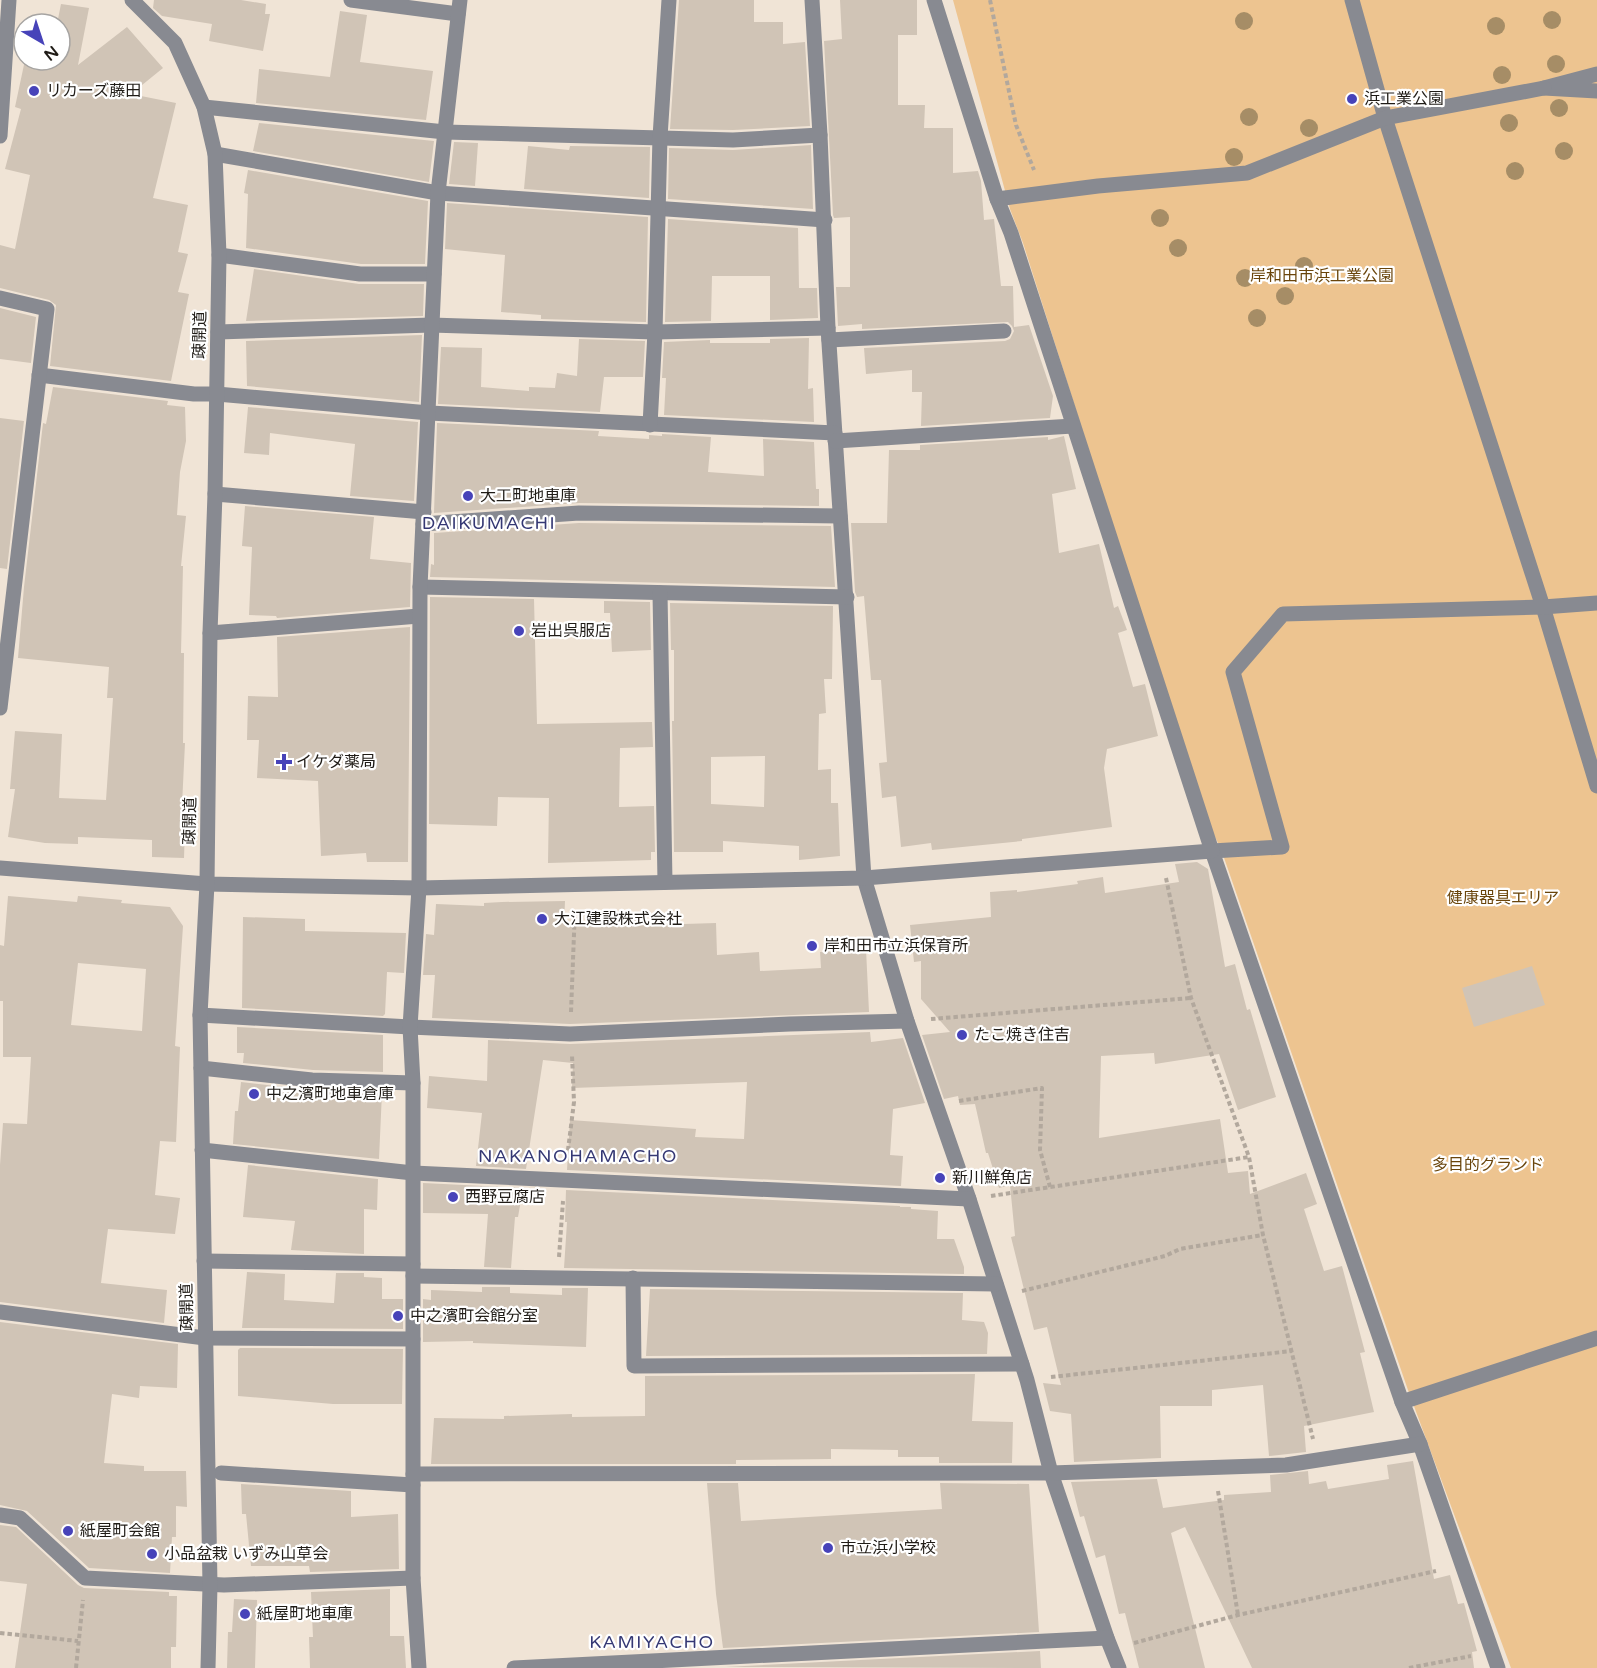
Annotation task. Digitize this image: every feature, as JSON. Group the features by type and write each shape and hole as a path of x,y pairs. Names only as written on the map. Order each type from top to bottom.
{"street":[{"path":"0,136 9,0"},
{"path":"351,0 459,7 438,193 419,616 419,888 411,1027 413,1578 419,1668"},
{"path":"650,425 660,137 669,0"},
{"path":"812,0 825,220 828,334 864,878 907,1021 969,1199 1022,1364 1051,1473 1119,1668"},
{"path":"934,0 997,199 1011,233 1212,851 1402,1402 1420,1444 1498,1668"},
{"path":"1352,0 1385,118 1543,607 1597,786"},
{"name":"疎開道","path":"134,1 175,44 204,107 215,154 219,255 217,394 210,633 207,884 200,1015 210,1585 208,1668"},
{"path":"997,199 1098,186 1247,174 1385,118 1544,88 1597,74"},
{"path":"1544,88 1597,91"},
{"path":"204,107 446,132 733,140 820,135"},
{"path":"215,154 438,193 825,220"},
{"path":"219,255 360,274 434,274"},
{"path":"0,298 47,309 0,708"},
{"path":"218,332 431,325 655,332 828,334 1004,331"},
{"path":"39,375 194,394 217,394 429,413 835,437 1073,426"},
{"path":"215,494 424,518 579,513 840,516"},
{"path":"420,587 847,597"},
{"path":"660,593 665,882"},
{"path":"0,868 207,884 419,888 864,878 1282,847 1233,672 1283,614 1543,607 1597,603"},
{"path":"210,633 419,616"},
{"path":"200,1015 570,1034 790,1023 907,1021"},
{"path":"201,1068 312,1080 413,1083"},
{"path":"202,1150 413,1173 969,1199"},
{"path":"204,1261 998,1291"},
{"path":"633,1278 634,1366 1022,1364"},
{"path":"0,1312 205,1338 413,1339"},
{"path":"1402,1402 1597,1338"},
{"path":"220,1473 413,1479 1051,1473 1286,1465 1420,1444"},
{"path":"0,1515 20,1518 85,1578 210,1585 413,1578"},
{"path":"514,1668 1109,1644"}],"path":[{"path":"990,0 1016,125 1043,193"},
{"path":"1161,855 1191,998 1249,1157 1263,1235 1319,1460"},
{"path":"570,1034 575,884"},
{"path":"907,1021 1191,998"},
{"path":"952,1102 1042,1088 1040,1150 1050,1187"},
{"path":"969,1199 1249,1157"},
{"path":"998,1291 1165,1256 1180,1249 1263,1235"},
{"path":"1027,1380 1292,1351"},
{"path":"1214,1467 1238,1615"},
{"path":"1109,1644 1436,1571"},
{"path":"76,1668 85,1578"},
{"path":"0,1633 78,1641"},
{"path":"1409,1668 1492,1652"}],"green space":[{"name":"岸和田市浜工業公園","path":"953,0 1597,0 1597,1668 1511,1668 1408,1390 1221,849 1205,817 1023,243 1010,209"}],"building":[{"path":"154,0 241,0 266,4 265,14 270,14 263,51 209,41 212,24 162,16 153,8"},
{"path":"679,0 754,0 754,22 783,22 783,44 805,42 810,126 733,130 670,129"},
{"path":"840,0 917,0 917,35 898,35 898,105 925,105 924,128 953,128 953,173 978,171 984,220 994,219 1001,286 1013,286 1014,327 1029,325 1053,396 1050,418 921,426 922,392 912,392 912,370 866,374 864,348 1005,341 1010,339 1014,331 1008,322 862,329 862,324 838,326 836,287 850,287 850,217 834,218 833,215 824,41 842,39"},
{"path":"61,4 89,8 78,65 127,27 163,68 131,94 176,103 153,198 188,205 178,252 188,254 178,292 189,294 171,381 50,366 56,305 49,300 0,288 0,245 15,249 30,175 5,169 21,109 15,107 22,72 72,72 72,12 59,12"},
{"path":"340,11 367,15 360,62 433,71 426,120 256,103 259,69 330,77"},
{"path":"259,123 434,141 429,182 253,151"},
{"path":"454,142 478,143 475,186 449,184"},
{"path":"811,145 813,209 668,199 669,148 733,150"},
{"path":"528,146 569,150 570,146 650,147 649,198 524,189"},
{"path":"248,170 428,201 425,264 361,264 246,248 248,194 244,193"},
{"path":"447,203 648,217 646,322 541,319 541,315 501,312 505,255 445,249"},
{"path":"668,219 798,228 799,288 817,288 818,318 770,320 770,276 712,276 711,321 665,322"},
{"path":"254,269 359,284 424,284 423,316 246,321"},
{"path":"0,308 36,317 31,363 0,359"},
{"path":"422,335 419,402 247,386 246,341"},
{"path":"809,338 808,389 813,388 814,422 664,415 666,378 662,378 664,342 710,340 710,343 770,343 770,339"},
{"path":"579,339 645,341 643,377 604,377 600,412 438,404 441,347 482,348 481,387 529,391 529,387 555,388 557,373 577,376"},
{"path":"53,387 168,401 167,405 185,407 186,441 180,472 177,515 186,516 181,566 183,566 181,653 184,653 183,743 185,743 181,826 185,826 184,858 152,857 152,840 78,837 78,844 45,843 8,837 15,789 10,789 15,731 62,734 59,798 106,800 113,698 107,698 109,667 18,658 43,423 46,424"},
{"path":"248,407 418,422 414,501 350,496 355,444 270,433 269,455 244,453"},
{"path":"0,418 24,421 7,569 0,568"},
{"path":"437,423 599,431 598,436 649,439 649,435 662,436 662,434 711,437 708,472 764,476 763,439 814,442 819,506 579,503 434,513"},
{"path":"1064,436 1076,489 1052,494 1059,553 1099,544 1114,608 1118,606 1127,630 1118,633 1133,687 1145,684 1158,736 1107,749 1104,768 1112,827 1022,839 1022,841 932,850 931,843 901,847 896,796 882,798 879,763 887,762 881,680 871,680 864,596 857,597 855,592 851,523 887,523 889,450 920,450 920,445 1048,437 1048,440"},
{"path":"245,506 374,517 370,559 411,563 410,607 277,618 276,616 249,615 252,547 242,546"},
{"path":"579,523 831,526 835,587 430,577 431,564 434,565 434,533"},
{"path":"430,597 534,599 537,724 652,722 653,747 620,748 619,807 654,806 655,852 651,852 651,860 548,863 549,798 498,797 497,826 429,824"},
{"path":"604,601 650,602 651,650 612,652 610,613 604,613"},
{"path":"670,603 833,606 832,679 824,679 826,713 819,714 818,770 831,769 831,803 838,803 840,856 799,860 799,846 723,841 723,852 674,852 672,721 674,721 674,650 671,650","holes":["765,756 764,807 711,804 711,757"]},
{"path":"410,627 408,862 367,862 366,853 321,856 318,781 257,778 259,740 247,740 248,696 278,697 277,637"},
{"path":"1197,862 1208,869 1225,967 1235,964 1247,1010 1250,1009 1276,1097 1238,1110 1219,1054 1155,1064 1154,1053 1101,1056 1099,1138 1220,1119 1228,1173 1248,1171 1250,1194 1306,1173 1317,1204 1304,1209 1324,1271 1342,1266 1365,1352 1360,1353 1374,1412 1304,1426 1306,1452 1269,1456 1263,1385 1212,1390 1212,1406 1160,1406 1161,1458 1074,1462 1071,1414 1050,1411 1043,1383 1061,1385 1047,1327 1034,1330 1011,1237 1015,1236 1010,1185 999,1188 988,1153 986,1153 975,1104 960,1105 958,1096 944,1099 922,1035 950,1032 921,999 921,961 914,962 910,925 991,917 990,892 1017,890 1017,892 1078,884 1077,881 1103,877 1105,893 1179,882 1175,864"},
{"path":"8,896 77,902 78,896 122,900 121,903 170,907 183,926 175,1046 180,1047 176,1142 160,1141 155,1195 180,1198 175,1234 108,1229 101,1283 167,1290 164,1323 0,1302 0,1165 3,1123 27,1124 31,1057 3,1057 0,945 4,946","holes":["78,963 146,969 142,1031 71,1025"]},
{"path":"565,901 564,925 652,919 652,925 716,923 717,955 759,952 760,971 821,968 820,952 866,949 869,1012 570,1024 432,1018 435,975 423,975 426,934 434,935 436,904 484,906 484,903"},
{"path":"243,917 305,919 305,931 406,933 404,973 387,972 385,1014 383,1016 242,1008"},
{"path":"1532,966 1545,1005 1474,1027 1462,988"},
{"path":"237,1027 383,1035 383,1072 313,1070 243,1063 244,1053 237,1053"},
{"path":"870,1032 871,1042 903,1038 925,1103 893,1109 890,1155 903,1156 901,1186 567,1170 570,1120 696,1129 695,1137 744,1139 747,1082 572,1088 573,1063 543,1060 526,1169 476,1166 482,1113 427,1108 429,1076 487,1081 488,1040 570,1044"},
{"path":"241,1082 311,1090 382,1092 379,1159 233,1144 235,1111 238,1111"},
{"path":"248,1165 378,1179 377,1210 364,1209 364,1254 291,1250 295,1221 243,1217"},
{"path":"423,1183 523,1188 518,1217 515,1217 511,1268 484,1267 488,1214 423,1213"},
{"path":"566,1190 900,1206 938,1211 937,1239 954,1239 964,1267 964,1274 564,1268 567,1222 565,1222"},
{"path":"247,1272 285,1274 284,1300 332,1303 334,1303 336,1273 364,1273 364,1277 382,1278 382,1299 403,1299 403,1329 242,1328"},
{"path":"482,1287 510,1287 510,1293 562,1295 562,1288 588,1288 586,1347 473,1343 473,1341 423,1342 423,1299 431,1300 431,1290 482,1292"},
{"path":"650,1289 963,1293 962,1320 984,1322 988,1333 987,1354 646,1356"},
{"path":"0,1322 178,1344 177,1388 140,1386 139,1398 112,1394 104,1463 144,1466 144,1471 186,1471 187,1507 176,1506 176,1537 172,1537 170,1573 89,1568 27,1511 0,1505"},
{"path":"240,1348 403,1349 402,1404 333,1404 238,1396 238,1350"},
{"path":"975,1374 972,1421 1013,1422 1012,1463 939,1463 939,1457 898,1457 898,1450 831,1449 831,1459 736,1460 736,1464 431,1464 434,1418 504,1419 504,1416 572,1414 572,1417 645,1416 645,1376"},
{"path":"1413,1461 1434,1579 1450,1575 1458,1604 1464,1603 1477,1651 1472,1652 1474,1668 1252,1668 1185,1527 1171,1533 1205,1668 1139,1668 1125,1613 1119,1614 1105,1555 1096,1558 1084,1516 1080,1517 1071,1482 1157,1479 1163,1508 1224,1500 1224,1495 1271,1492 1270,1475 1308,1471 1309,1484 1326,1481 1328,1489 1389,1479 1387,1465"},
{"path":"707,1483 738,1483 741,1521 942,1509 940,1483 1029,1484 1039,1632 723,1648"},
{"path":"241,1484 351,1491 351,1517 398,1514 399,1569 310,1572 309,1566 251,1566 246,1514 242,1514"},
{"path":"0,1525 16,1527 84,1588 169,1592 169,1596 177,1596 176,1647 171,1647 171,1668 15,1668 27,1584 0,1581"},
{"path":"390,1589 390,1636 404,1636 406,1668 310,1668 309,1637 313,1637 311,1592"},
{"path":"234,1599 257,1600 255,1668 227,1668 228,1632 232,1632"},
{"path":"1040,1651 1041,1668 725,1667"}],"place":[{"name":"リカーズ藤田","path":"34,91"},
{"name":"浜工業公園","path":"1352,99"},
{"name":"大工町地車庫","path":"468,496"},
{"name":"岩出呉服店","path":"519,631"},
{"name":"イケダ薬局","path":"284,762"},
{"name":"大江建設株式会社","path":"542,919"},
{"name":"岸和田市立浜保育所","path":"812,946"},
{"name":"たこ焼き住吉","path":"962,1035"},
{"name":"中之濱町地車倉庫","path":"254,1094"},
{"name":"新川鮮魚店","path":"940,1178"},
{"name":"西野豆腐店","path":"453,1197"},
{"name":"中之濱町会館分室","path":"398,1316"},
{"name":"紙屋町会館","path":"68,1531"},
{"name":"市立浜小学校","path":"828,1548"},
{"name":"小品盆栽 いずみ山草会","path":"152,1554"},
{"name":"紙屋町地車庫","path":"245,1614"}],"district":[{"name":"DAIKUMACHI","path":"489,523"},
{"name":"NAKANOHAMACHO","path":"578,1156"},
{"name":"KAMIYACHO","path":"652,1642"}],"park label":[{"name":"健康器具エリア","path":"1503,898"},
{"name":"多目的グランド","path":"1488,1165"}]}
